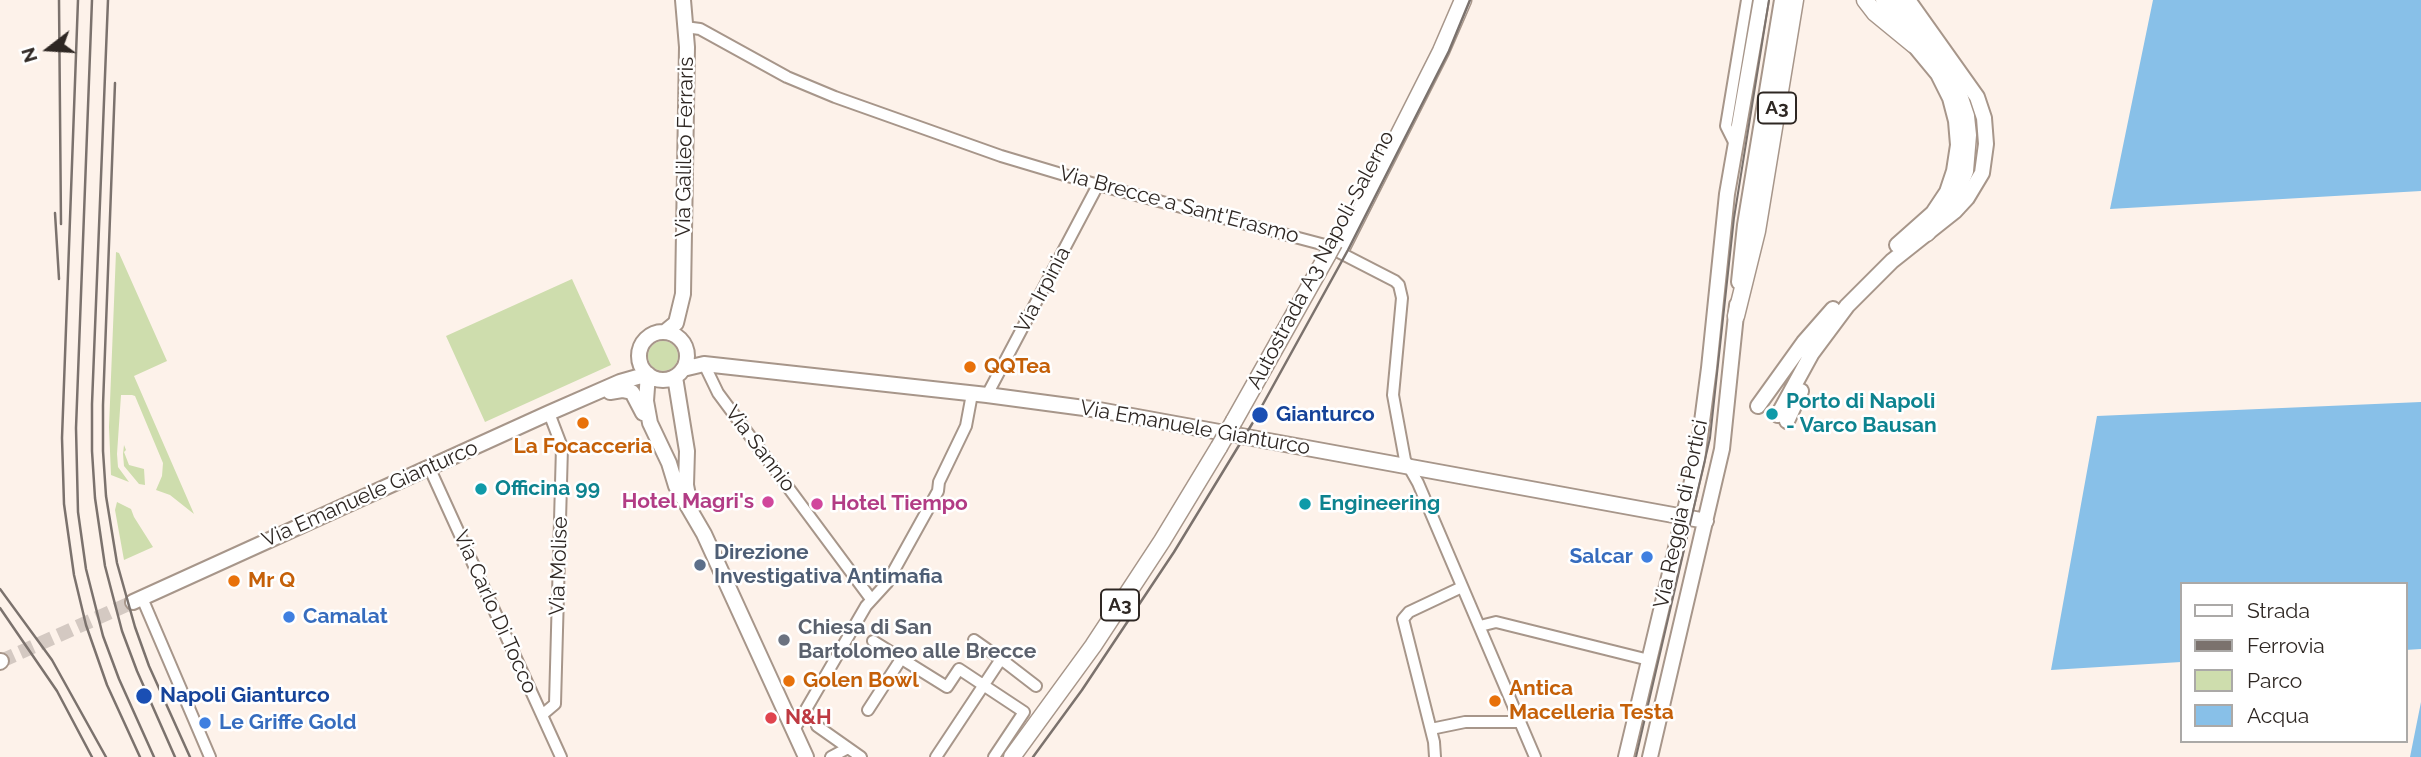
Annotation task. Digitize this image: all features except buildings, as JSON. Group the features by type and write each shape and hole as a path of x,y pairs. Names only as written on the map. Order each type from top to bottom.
{"highway":[{"name":"Autostrada A3 Napoli-Salerno","path":"1335,251 1454,0"},
{"name":"Autostrada A3 Napoli-Salerno","path":"1022,757 1133,601 1223,447 1335,251 1441,51 1463,0"},
{"name":"A3","path":"1736,316 1760,216 1795,0"},
{"path":"1881,3 1914,45"},
{"path":"1881,3 1952,80 1967,126 1968,154 1959,187 1927,233"},
{"name":"Autostrada A3 Napoli-Salerno","path":"1012,757 1093,646 1223,447"}],"main road":[{"name":"Via Galileo Ferraris","path":"683,0 683,294 686,311 682,361 683,428 687,450 686,485 690,509"},
{"name":"Via Reggia di Portici","path":"1626,757 1701,437 1724,216 1761,0"},
{"name":"Via Reggia di Portici","path":"1650,757 1721,449 1745,225 1782,0"},
{"path":"1772,413 1821,332 1877,274 1961,204 1982,173 1986,144 1984,118 1977,97 1909,0"},
{"path":"1772,413 1821,332 1861,277 1933,213 1947,192 1958,145 1956,121 1950,98 1938,74 1914,45"},
{"name":"Via Galileo Ferraris","path":"665,332 676,323 683,294"},
{"path":"665,332 676,335 682,361 661,380 648,374 641,365 640,354 641,347 648,338 665,332"},
{"path":"1772,413 1779,373 1804,342 1821,332"},
{"name":"Via Emanuele Gianturco","path":"608,387 640,354"},
{"name":"Via Emanuele Gianturco","path":"682,361 1099,410 1706,521"},
{"name":"Via Galileo Ferraris","path":"648,374 646,408 650,423 677,486 704,534 806,757"},
{"name":"Via Emanuele Gianturco","path":"137,600 549,413 608,387 648,374"},
{"path":"582,399 611,391 628,390 635,395 650,423"},
{"path":"659,442 670,451 678,450 682,444 683,428"}],"street":[{"path":"1735,144 1728,132 1727,123 1747,0"},
{"name":"Via Brecce a Sant'Erasmo","path":"685,27 700,29 787,77 835,97 1001,156 1098,185 1325,245 1395,281 1399,285 1402,298 1393,395 1405,460 1480,626 1535,757"},
{"name":"Via Irpinia","path":"987,395 1098,185"},
{"name":"Via Sannio","path":"704,365 718,393 871,599"},
{"path":"794,730 871,599 887,583 938,490 966,426 972,394"},
{"name":"Via Molise","path":"542,715 555,704 562,447 549,413"},
{"name":"Via Carlo Di Tocco","path":"429,467 561,757"},
{"path":"1435,757 1431,729 1403,619 1409,612 1462,587"},
{"path":"137,600 210,757"},
{"path":"1480,626 1496,622 1649,660"},
{"path":"974,639 1036,686"},
{"path":"873,641 947,687 959,669 1024,712 994,757"},
{"path":"867,710 901,659"},
{"path":"936,757 1001,659"},
{"path":"1431,729 1460,722 1520,722"},
{"path":"817,726 860,757"},
{"path":"831,757 848,748"}],"green space":[{"path":"116,252 119,253 167,361 134,376 194,514 170,495 156,490 162,476 163,463 135,396 132,395 121,395 117,454 118,467 129,482 111,475 109,427"},
{"path":"572,279 611,365 485,422 446,336"},
{"path":"663,341 669,342 677,350 677,362 669,370 663,371 657,370 649,362 648,356 649,350 657,342"},
{"path":"124,445 129,465 144,469 145,485 139,484 124,466 123,454"},
{"path":"117,502 131,509 153,547 124,560 115,510"}],"water":[{"path":"2153,0 2421,0 2421,191 2110,209"},
{"path":"2421,402 2421,649 2407,650 2407,582 2180,582 2180,662 2051,670 2097,416"},
{"path":"2421,702 2421,757 2410,757"}],"tunnel":[{"path":"1,661 133,602"}],"tram line":[{"path":"1636,757 1710,438 1734,218 1769,0"}],"railway":[{"path":"59,0 61,224"},
{"path":"78,0 62,438 64,504 74,575 86,625 107,685 140,757"},
{"path":"92,0 76,428 78,512 86,569 103,636 154,757"},
{"path":"108,0 92,404 95,498 105,566 122,631 175,757"},
{"path":"1033,757 1082,690 1174,552 1252,424 1348,250 1449,51 1470,0"},
{"path":"115,83 103,405 106,496 117,563 135,627 149,666 190,757"},
{"path":"55,213 59,279"},
{"path":"0,589 52,660 106,757"},
{"path":"0,608 57,691 92,757"}],"place":[{"name":"QQTea","path":"970,367"},
{"name":"Porto di Napoli - Varco Bausan","path":"1772,414"},
{"name":"Gianturco","path":"1260,415"},
{"name":"La Focacceria","path":"583,423"},
{"name":"Officina 99","path":"481,489"},
{"name":"Hotel Magri's","path":"768,502"},
{"name":"Hotel Tiempo","path":"817,504"},
{"name":"Engineering","path":"1305,504"},
{"name":"Salcar","path":"1647,557"},
{"name":"Direzione Investigativa Antimafia","path":"700,565"},
{"name":"Mr Q","path":"234,581"},
{"name":"Camalat","path":"289,617"},
{"name":"Chiesa di San Bartolomeo alle Brecce","path":"784,640"},
{"name":"Golen Bowl","path":"789,681"},
{"name":"Napoli Gianturco","path":"144,696"},
{"name":"Antica Macelleria Testa","path":"1495,701"},
{"name":"N&H","path":"771,718"},
{"name":"Le Griffe Gold","path":"205,723"}]}
